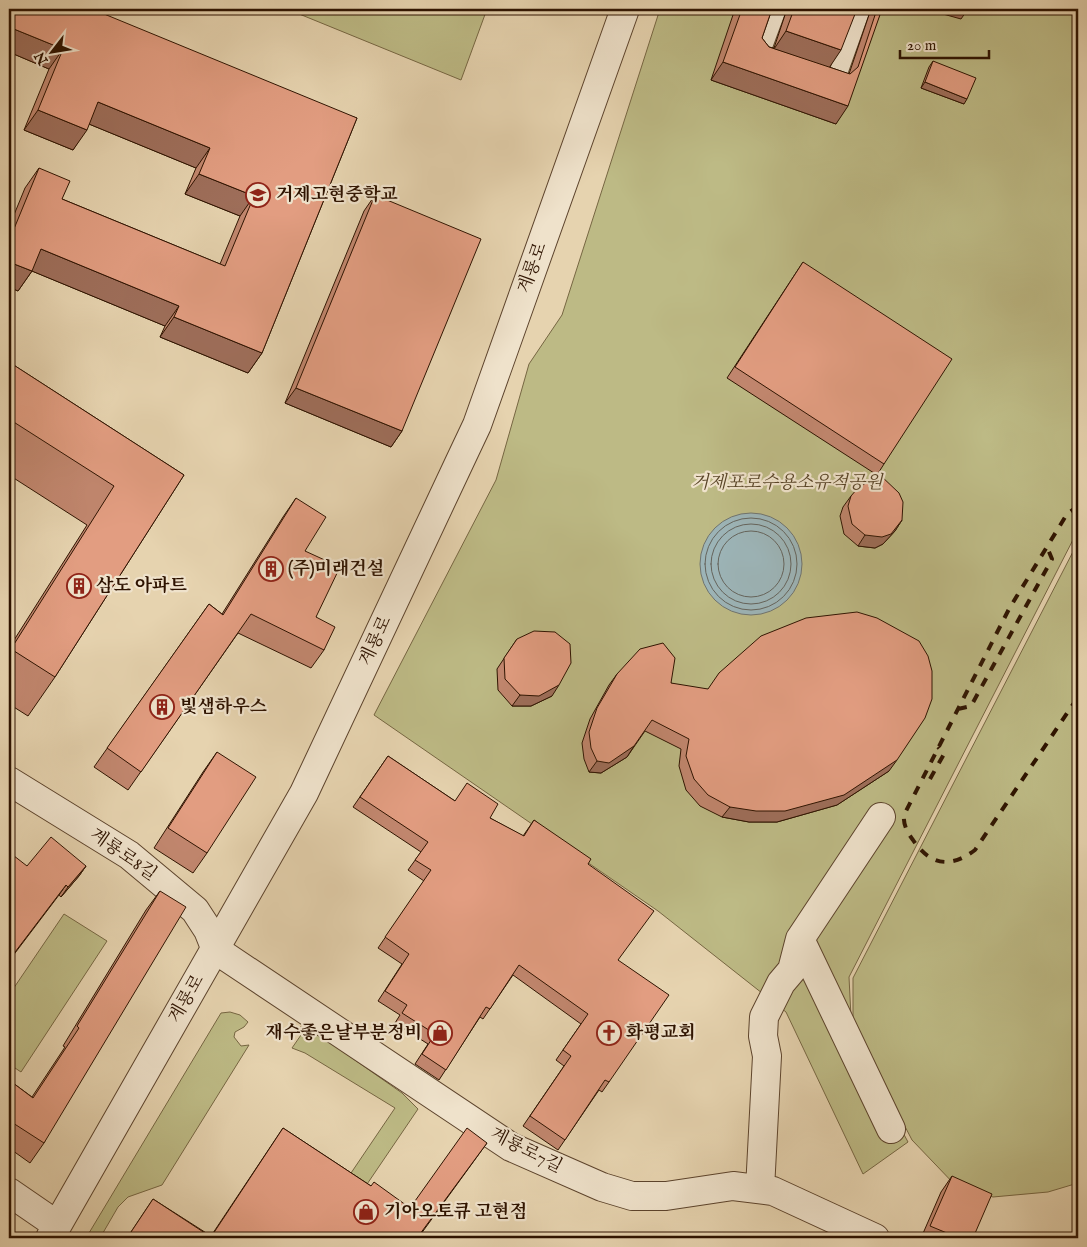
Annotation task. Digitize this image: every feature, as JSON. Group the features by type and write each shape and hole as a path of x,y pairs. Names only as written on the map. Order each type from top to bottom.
{"street":[{"name":"계룡로","path":"54,1232 304,793 477,425 625,9"},
{"name":"계룡로8길","path":"9,781 129,855 195,910 208,930 216,950"},
{"path":"760,1189 767,1056 764,1017 782,983 792,970 800,939 881,817"},
{"path":"800,939 891,1129"},
{"name":"계룡로7길","path":"216,950 511,1147 602,1187 632,1196 666,1196 732,1186 760,1189 786,1196 875,1238"},
{"path":"9,1192 54,1232"}],"lane":[{"path":"777,9 760,55 788,65"},
{"path":"807,72 835,82 861,9"}],"green space":[{"path":"287,9 487,9 461,80"},
{"name":"거제포로수용소유적공원","path":"660,9 1078,9 1078,530 849,977 851,1017 886,1101 908,1142 863,1174 786,1012 658,911 374,715 496,480 529,364 562,315"},
{"path":"1078,542 1078,1183 1048,1192 993,1197 957,1187 912,1140 868,1055 853,1017 853,978"},
{"path":"64,914 107,941 21,1072 9,1064 9,995"},
{"path":"230,1012 240,1015 248,1022 244,1027 235,1032 234,1037 241,1046 249,1045 162,1185 128,1197 118,1207 100,1238 86,1238 221,1013"},
{"path":"300,1027 311,1029 402,1093 418,1109 361,1193 351,1173 395,1108 305,1053 292,1048 301,1035"}],"water":[{"path":"751,513 761,514 780,521 794,535 801,554 801,574 794,593 780,607 761,614 751,615 741,614 722,607 708,593 701,574 700,564 701,554 708,535 722,521 741,514"}],"building":[{"path":"9,9 92,9 357,118 262,353 174,317 179,306 41,249 32,271 9,262 9,241 39,168 70,181 62,199 225,266 254,196 199,174 210,148 98,102 87,130 38,110 63,49 9,27"},
{"path":"742,9 772,9 762,38 769,47 850,74 858,67 877,9 882,9 848,106 723,62"},
{"path":"794,9 857,9 841,50 786,31"},
{"path":"933,61 976,78 967,99 925,82"},
{"path":"375,195 481,239 402,431 296,388"},
{"path":"803,262 952,359 884,464 735,367"},
{"path":"9,362 184,475 55,677 11,649 114,486 9,419"},
{"path":"879,474 899,493 903,502 902,520 891,534 882,537 865,535 852,524 848,506 851,496 857,489"},
{"path":"296,498 326,517 305,551 340,567 316,617 335,627 324,650 251,614 141,772 107,748 209,604 223,615"},
{"path":"857,612 877,618 919,641 928,656 932,671 932,699 925,718 897,760 844,795 785,811 756,811 730,807 708,795 694,779 686,756 689,739 652,720 634,746 609,763 597,761 591,748 589,732 597,708 617,674 640,649 663,643 675,658 671,683 708,689 719,673 761,636 806,618"},
{"path":"534,631 555,632 570,644 571,663 559,685 539,696 520,695 505,679 504,658 517,639"},
{"path":"217,752 256,777 207,853 168,828"},
{"path":"388,756 455,801 467,783 498,804 490,818 524,836 534,820 591,859 588,864 654,911 618,960 669,995 609,1082 605,1080 565,1140 530,1116 571,1056 563,1050 588,1014 519,965 490,1009 486,1007 446,1070 422,1054 435,1034 402,1013 407,1005 385,991 409,954 385,937 431,870 415,860 428,842 360,797"},
{"path":"51,837 86,866 68,887 66,885 9,960 9,852 27,866"},
{"path":"160,891 186,907 44,1143 13,1123 9,1128 9,1080 33,1098 79,1028 77,1026"},
{"path":"283,1128 371,1186 374,1182 410,1208 467,1128 487,1143 417,1238 127,1238 153,1199 211,1237"},
{"path":"952,1176 992,1194 973,1238 959,1238 930,1226"}],"railway":[{"path":"1078,506 1067,514 1009,609 904,815 907,831 926,855 941,862 949,862 966,856 975,850 1078,697"},
{"path":"958,709 971,706 1052,559 1047,547"},
{"path":"930,779 944,754 938,747"}],"place":[{"name":"거제고현중학교","path":"258,195"},
{"name":"(주)미래건설","path":"271,569"},
{"name":"삼도 아파트","path":"79,586"},
{"name":"빛샘하우스","path":"162,707"},
{"name":"재수좋은날부분정비","path":"440,1033"},
{"name":"화평교회","path":"609,1033"},
{"name":"기아오토큐 고현점","path":"366,1212"}]}
